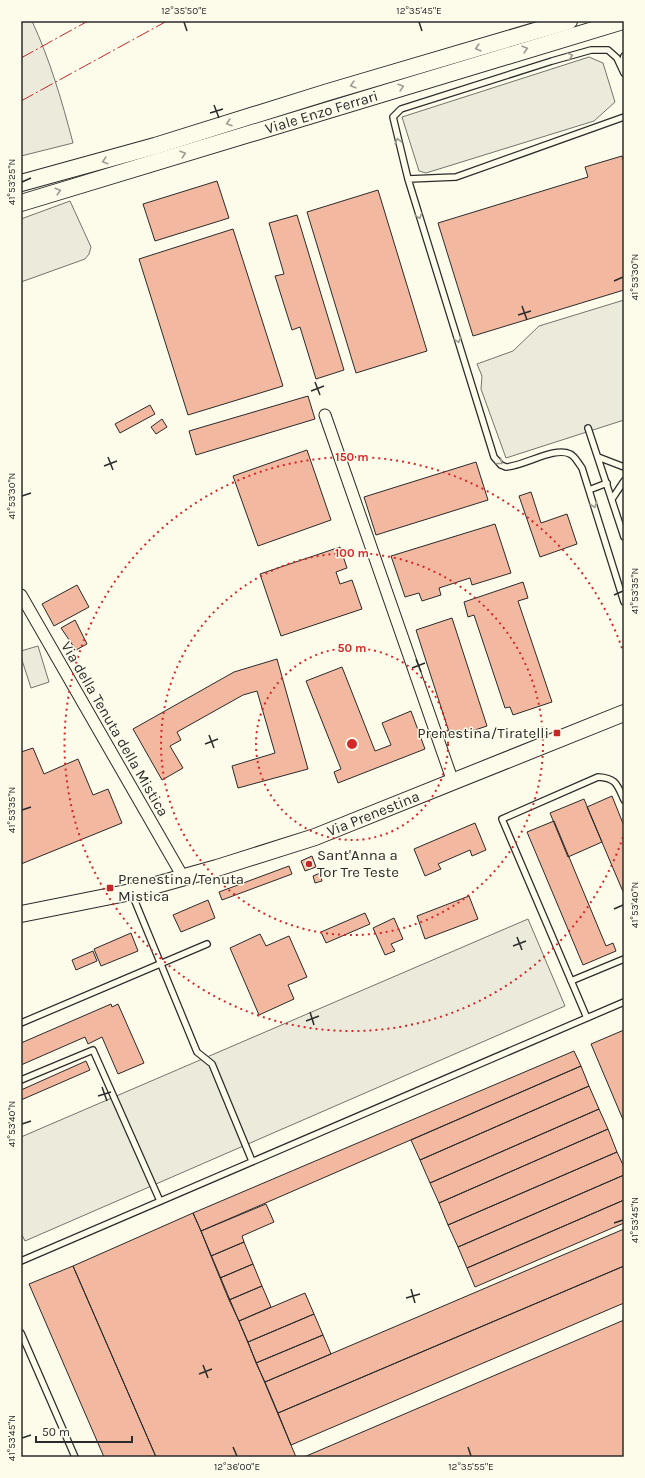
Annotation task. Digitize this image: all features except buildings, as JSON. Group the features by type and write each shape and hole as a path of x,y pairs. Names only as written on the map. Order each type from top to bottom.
{"main road":[{"name":"Viale Enzo Ferrari","path":"21,183 155,146 328,92 569,21"},
{"name":"Viale Enzo Ferrari","path":"21,203 623,21"},
{"name":"Via Prenestina","path":"21,914 131,892 316,837 624,713"}],"street":[{"path":"325,415 452,782"},
{"name":"Via della Tenuta della Mistica","path":"21,595 183,877"}],"lane":[{"path":"623,21 624,27"},
{"path":"624,73 617,58 608,50 591,50 401,109 393,117 408,179 494,457 501,465 506,467 557,452 567,453 573,456 582,468 624,602"},
{"path":"621,65 624,56"},
{"path":"408,179 456,177 624,117"},
{"path":"588,428 624,537"},
{"path":"598,457 624,467"},
{"path":"612,499 624,482"},
{"path":"589,490 607,483"},
{"path":"587,1018 502,819 598,777 610,778 618,785 624,800"},
{"path":"131,892 197,1052 212,1064 252,1161"},
{"path":"21,1023 207,944"},
{"path":"571,981 624,959"},
{"path":"21,1260 624,1002"},
{"path":"21,1080 93,1050 160,1201"},
{"path":"21,1334 75,1457"}],"shaded area":[{"path":"21,21 32,21 55,81 73,143 21,156"},
{"path":"589,57 603,63 615,102 594,121 426,173 419,171 402,117"},
{"path":"70,201 91,247 89,254 85,259 21,282 21,219"},
{"path":"624,300 624,420 506,458 481,389 482,376 477,364 513,351 539,326"},
{"path":"38,646 49,682 31,688 21,657 21,651"},
{"path":"528,919 565,1006 25,1241 21,1233 21,1137"}],"power":[{"path":"21,58 88,21"},
{"path":"21,101 167,21"}],"place":[{"name":"Prenestina/Tiratelli","path":"557,733"},
{"name":"Sant'Anna a Tor Tre Teste","path":"309,864"},
{"name":"Prenestina/Tenuta Mistica","path":"110,888"}]}
